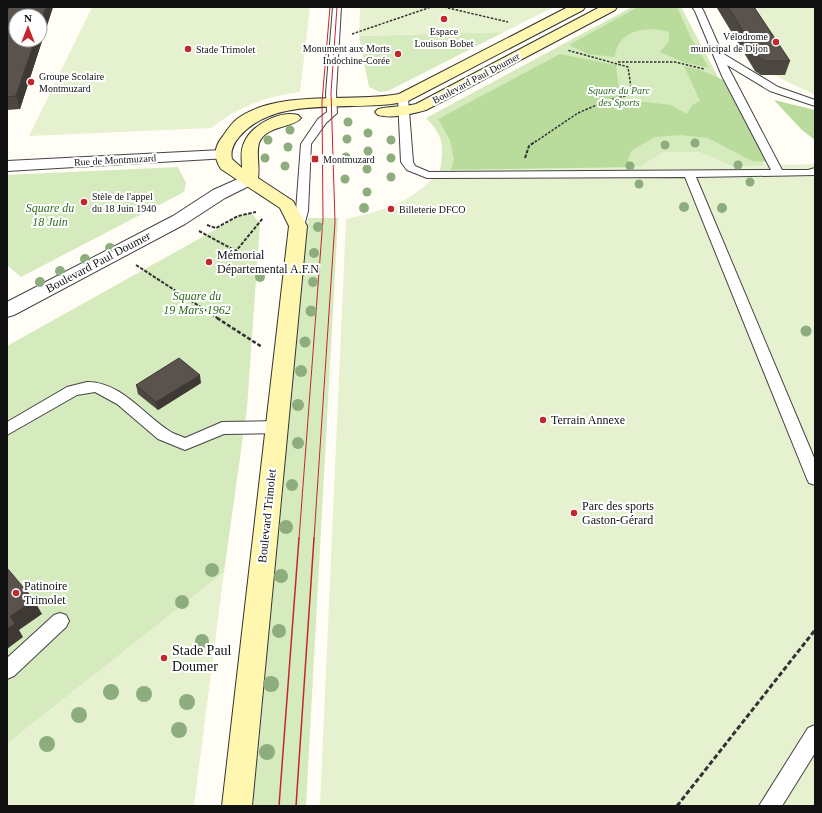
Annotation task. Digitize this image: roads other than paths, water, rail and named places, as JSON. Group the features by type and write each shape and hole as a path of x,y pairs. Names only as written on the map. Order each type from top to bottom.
{"main road":[{"name":"Boulevard Paul Doumer","path":"403,105 537,28 578,7"},
{"name":"Boulevard Paul Doumer","path":"328,106 383,101 421,107 610,7"},
{"path":"298,226 287,206 227,165 222,156 229,138 243,123 254,117 288,105 328,106"},
{"path":"254,183 251,144 260,132 288,119 312,114 328,106"},
{"name":"Boulevard Trimolet","path":"237,806 277,427 283,353 298,226"}],"street":[{"name":"Rue de Montmuzard","path":"7,166 222,156"},
{"name":"Boulevard Paul Doumer","path":"7,310 190,214 254,183"}],"lane":[{"path":"328,106 330,7"},
{"path":"298,226 302,211 306,144 322,121 328,106 337,7"},
{"path":"696,7 699,10 726,74 778,173"},
{"path":"718,55 774,89 815,103"},
{"path":"403,105 407,162 411,168 418,173 435,176 810,173 815,171"},
{"path":"689,174 815,479"},
{"path":"7,429 72,391 86,387 97,387 106,390 122,400 163,435 185,444 222,428 277,427"},
{"path":"7,670 60,621"},
{"path":"770,806 815,735"}],"tram line":[{"path":"299,539 323,219 322,102 330,7"},
{"path":"314,539 335,222 331,93 337,7"},
{"path":"279,806 299,538"},
{"path":"296,806 314,538"}],"place":[{"name":"Espace Louison Bobet","path":"444,19"},
{"name":"Vélodrome municipal de Dijon","path":"776,42"},
{"name":"Stade Trimolet","path":"188,49"},
{"name":"Monument aux Morts Indochine-Corée","path":"398,54"},
{"name":"Groupe Scolaire Montmuzard","path":"31,82"},
{"name":"Montmuzard","path":"315,159"},
{"name":"Stèle de l'appel du 18 Juin 1940","path":"84,202"},
{"name":"Billeterie DFCO","path":"391,209"},
{"name":"Mémorial Départemental A.F.N","path":"209,262"},
{"name":"Terrain Annexe","path":"543,420"},
{"name":"Parc des sports Gaston-Gérard","path":"574,513"},
{"name":"Patinoire Trimolet","path":"16,593"},
{"name":"Stade Paul Doumer","path":"164,658"}],"park label":[{"name":"Square du Parc des Sports","path":"619,96"},
{"name":"Square du 18 Juin","path":"50,215"},
{"name":"Square du 19 Mars 1962","path":"197,303"}]}
